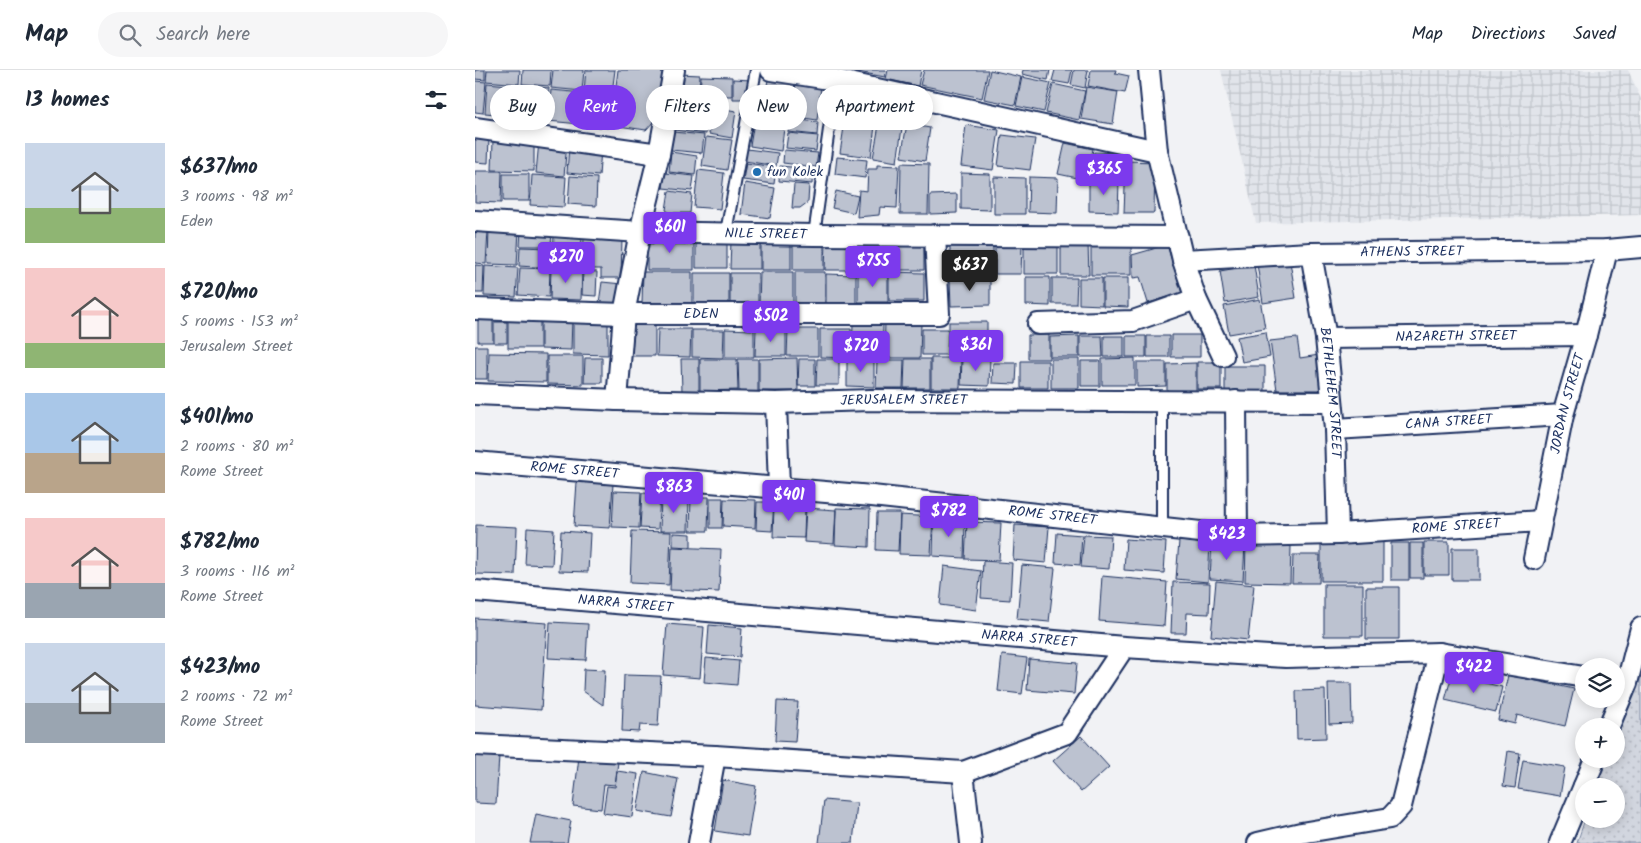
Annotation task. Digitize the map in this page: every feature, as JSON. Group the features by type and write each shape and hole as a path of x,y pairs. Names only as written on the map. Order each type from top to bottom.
{"street":[{"path":"617,400 624,314 640,232 659,154 674,70"},
{"path":"771,70 837,80 1157,151"},
{"path":"1149,70 1157,151 1183,260 1196,299 1223,356"},
{"path":"475,128 659,154"},
{"name":"NILE STREET","path":"475,221 640,232 1178,237"},
{"name":"EDEN","path":"475,309 624,314 939,314 935,235"},
{"name":"ATHENS STREET","path":"1183,260 1311,253 1641,248"},
{"name":"JORDAN STREET","path":"1534,559 1563,415 1586,335 1607,250"},
{"name":"BETHLEHEM STREET","path":"1311,253 1326,338 1335,429 1338,534"},
{"path":"1038,324 1133,321 1196,299"},
{"name":"NAZARETH STREET","path":"1326,338 1586,335"},
{"name":"JERUSALEM STREET","path":"475,394 617,400 776,403 870,400 1332,402"},
{"path":"1235,401 1237,536"},
{"path":"776,403 779,487"},
{"name":"CANA STREET","path":"1335,429 1563,415"},
{"name":"ROME STREET","path":"475,462 779,487 1237,536 1338,534 1541,521"},
{"name":"NARRA STREET","path":"475,591 1124,647 1286,657 1439,653 1575,676"},
{"path":"1625,672 1641,628"},
{"path":"475,745 715,756 963,772 1067,733 1124,647"},
{"path":"1258,843 1301,838 1390,818 1401,806 1439,653"},
{"path":"699,843 715,756"},
{"path":"963,772 971,843"},
{"path":"1560,843 1575,807"}],"lane":[{"path":"726,232 756,70"},
{"path":"814,235 837,80"},
{"path":"1162,527 1163,400"}],"shaded area":[{"path":"1221,70 1628,70 1641,99 1641,215 1256,223"},
{"path":"1641,639 1641,843 1577,843 1582,828 1625,828 1625,778 1598,778 1601,768 1625,768 1625,718 1618,718 1621,708 1625,708 1625,695"}],"building":[{"path":"475,70 485,70 485,80 475,79"},
{"path":"487,70 520,70 519,84 486,81"},
{"path":"523,70 551,70 550,85 522,84"},
{"path":"553,70 584,70 583,85 565,85 565,89 555,88 555,85 551,85"},
{"path":"586,70 615,70 613,85 585,85"},
{"path":"618,70 664,70 661,85 646,85 646,130 636,129 636,85 616,85"},
{"path":"858,70 886,70 885,77 858,72"},
{"path":"888,70 921,70 918,85 886,79"},
{"path":"924,70 988,70 982,98 933,88 933,85 920,85"},
{"path":"990,70 1021,77 1015,105 984,99"},
{"path":"1023,70 1050,70 1048,80 1022,74"},
{"path":"1055,70 1072,70 1069,84 1052,81"},
{"path":"1074,70 1088,70 1085,88 1071,85"},
{"path":"1091,70 1116,70 1115,73 1129,76 1125,93 1088,86"},
{"path":"680,74 700,75 699,85 680,85"},
{"path":"701,76 732,77 732,96 729,96 729,85 701,85"},
{"path":"1022,77 1051,83 1044,112 1016,106"},
{"path":"733,79 751,80 751,85 739,85 739,99 733,99"},
{"path":"768,79 795,83 795,85 767,85"},
{"path":"475,81 486,82 483,113 475,112"},
{"path":"487,83 508,85 490,85 490,114 485,113"},
{"path":"1053,84 1085,91 1079,120 1046,113"},
{"path":"807,85 817,87 817,120 807,118"},
{"path":"1086,87 1118,92 1113,124 1081,119"},
{"path":"555,90 565,91 565,123 555,122"},
{"path":"729,110 736,111 732,138 709,134 710,130 729,130"},
{"path":"807,121 817,122 817,135 788,132 788,130 807,130"},
{"path":"966,125 999,130 993,170 961,166"},
{"path":"674,130 707,130 706,134"},
{"path":"753,130 784,130 781,151 750,146"},
{"path":"844,130 874,130 871,157 840,153"},
{"path":"878,130 902,130 897,162 873,158"},
{"path":"906,130 930,130 925,161 901,157"},
{"path":"673,132 704,135 702,153 671,150"},
{"path":"788,133 818,136 816,151 786,148"},
{"path":"1002,135 1035,139 1030,170 998,166"},
{"path":"475,136 489,137 488,163 475,162"},
{"path":"706,137 732,140 727,170 702,166"},
{"path":"493,140 534,141 534,171 492,170"},
{"path":"539,141 567,143 564,176 536,173"},
{"path":"1065,143 1093,149 1087,180 1058,174"},
{"path":"569,146 601,149 599,176 567,173"},
{"path":"747,149 778,153 776,166 745,161"},
{"path":"784,150 818,153 816,167 783,163"},
{"path":"671,152 697,156 695,175 669,172"},
{"path":"1094,152 1119,153 1119,180 1093,180"},
{"path":"837,157 867,160 865,178 835,174"},
{"path":"1126,161 1155,162 1154,213 1124,213"},
{"path":"746,163 776,167 774,184 743,180"},
{"path":"901,163 929,164 928,214 900,214"},
{"path":"877,165 899,166 897,208 880,207 879,215 857,217 859,190 867,191 868,169 877,169"},
{"path":"780,166 813,169 812,184 779,181"},
{"path":"698,170 724,173 720,209 694,207"},
{"path":"475,171 502,171 501,203 475,202"},
{"path":"665,173 694,176 692,191 663,188"},
{"path":"961,173 990,174 990,210 961,209"},
{"path":"503,174 529,174 529,201 503,201"},
{"path":"532,175 566,177 564,207 530,205"},
{"path":"570,176 597,178 596,206 568,204"},
{"path":"994,177 1025,178 1025,214 994,214"},
{"path":"1029,177 1058,178 1057,213 1028,212"},
{"path":"1089,181 1119,182 1118,212 1089,211"},
{"path":"745,183 775,188 770,218 741,214"},
{"path":"794,184 809,185 808,202 800,208 792,208"},
{"path":"669,191 692,194 690,213 670,213 666,210"},
{"path":"836,191 858,196 854,213 832,208"},
{"path":"957,194 957,213 930,214 930,195"},
{"path":"489,229 519,230 517,265 488,264"},
{"path":"475,230 488,231 486,264 475,263"},
{"path":"521,230 552,231 551,246 520,246"},
{"path":"554,232 582,233 581,266 553,265"},
{"path":"584,237 622,238 621,278 601,278 601,269 583,269"},
{"path":"647,239 694,239 694,270 647,270"},
{"path":"696,239 727,239 727,268 696,268"},
{"path":"761,239 791,240 791,270 761,270"},
{"path":"731,240 760,240 760,269 730,269"},
{"path":"793,240 824,241 824,270 793,270"},
{"path":"861,240 889,240 889,270 861,270"},
{"path":"890,240 924,240 924,270 890,270"},
{"path":"826,241 858,241 858,270 825,270"},
{"path":"950,242 993,243 993,277 950,277"},
{"path":"995,244 1022,244 1021,274 995,274"},
{"path":"1024,244 1058,244 1058,274 1024,274"},
{"path":"1061,244 1088,244 1089,275 1061,275"},
{"path":"1091,244 1131,244 1131,275 1091,275"},
{"path":"1167,245 1182,293 1148,303 1140,277 1133,278 1132,255"},
{"path":"520,247 550,248 549,268 519,266"},
{"path":"1290,262 1296,298 1263,303 1257,264"},
{"path":"475,265 484,266 483,293 475,293"},
{"path":"1254,265 1259,297 1225,303 1220,271"},
{"path":"485,266 518,268 516,297 484,296"},
{"path":"520,268 550,269 549,297 518,295"},
{"path":"551,269 582,270 581,300 550,299"},
{"path":"583,271 597,272 596,296 582,295"},
{"path":"643,272 692,272 692,303 642,303"},
{"path":"760,272 793,272 793,305 759,305"},
{"path":"795,272 825,272 825,304 795,304"},
{"path":"889,272 924,273 924,301 889,301"},
{"path":"694,273 729,273 729,304 694,304"},
{"path":"730,273 758,273 758,305 730,304"},
{"path":"858,273 888,273 888,302 858,302"},
{"path":"826,274 856,275 856,303 826,303"},
{"path":"1026,277 1050,277 1050,306 1026,305"},
{"path":"1052,278 1077,278 1076,304 1052,304"},
{"path":"1079,278 1102,278 1102,305 1079,304"},
{"path":"1103,278 1128,278 1128,307 1103,306"},
{"path":"950,279 990,279 990,305 951,306"},
{"path":"602,282 622,284 619,306 599,303"},
{"path":"1260,299 1265,328 1229,334 1224,306"},
{"path":"478,317 493,318 493,342 478,342"},
{"path":"508,318 540,318 540,348 508,348"},
{"path":"541,319 572,319 571,350 541,349"},
{"path":"573,320 608,320 608,355 573,354"},
{"path":"494,322 507,322 507,343 494,343"},
{"path":"949,322 987,322 987,355 949,355"},
{"path":"885,323 921,324 920,358 884,358"},
{"path":"853,324 883,325 882,358 852,358"},
{"path":"629,325 655,325 655,356 628,356"},
{"path":"658,329 691,329 690,357 657,356"},
{"path":"725,329 754,330 754,357 725,357"},
{"path":"756,329 786,330 786,356 755,356"},
{"path":"788,329 818,329 818,356 787,356"},
{"path":"820,329 851,329 851,358 820,357"},
{"path":"922,329 948,329 947,355 922,355"},
{"path":"692,330 724,330 723,358 692,357"},
{"path":"1266,332 1270,357 1242,362 1237,337"},
{"path":"1028,335 1049,335 1049,359 1028,359"},
{"path":"1171,335 1200,335 1200,357 1171,357"},
{"path":"1079,336 1079,357 1050,357 1050,337"},
{"path":"1080,336 1102,336 1103,357 1080,357"},
{"path":"1104,336 1124,336 1124,357 1104,357"},
{"path":"1126,336 1146,336 1146,357 1126,357"},
{"path":"1147,336 1169,336 1169,357 1147,357"},
{"path":"1297,338 1300,358 1319,355 1322,390 1277,390 1270,341"},
{"path":"475,346 487,346 487,379 475,379"},
{"path":"489,353 546,354 546,382 488,381"},
{"path":"547,356 583,356 583,385 547,384"},
{"path":"585,358 602,358 602,383 584,383"},
{"path":"797,358 798,391 759,391 759,359"},
{"path":"931,358 961,358 960,388 931,388"},
{"path":"962,358 990,358 989,386 961,385"},
{"path":"1135,358 1135,385 1102,385 1102,359"},
{"path":"681,359 699,359 699,391 682,391"},
{"path":"700,359 737,359 738,390 700,391"},
{"path":"738,359 758,359 758,392 739,392"},
{"path":"799,359 815,359 815,386 798,386"},
{"path":"817,359 839,359 839,385 816,385"},
{"path":"905,359 930,359 930,388 904,388"},
{"path":"1051,359 1079,359 1079,388 1051,388"},
{"path":"847,360 874,360 874,387 847,386"},
{"path":"877,360 904,360 903,388 876,388"},
{"path":"1021,361 1048,361 1048,388 1021,388"},
{"path":"1081,361 1100,361 1100,386 1081,386"},
{"path":"1137,362 1166,362 1166,386 1137,387"},
{"path":"1197,362 1221,362 1221,389 1197,389"},
{"path":"993,363 1017,363 1016,384 992,383"},
{"path":"1196,363 1196,391 1167,391 1167,364"},
{"path":"1225,366 1265,366 1265,391 1225,391"},
{"path":"577,482 613,484 610,528 574,526"},
{"path":"614,491 641,492 639,528 612,527"},
{"path":"642,493 660,494 658,529 640,528"},
{"path":"661,496 689,497 688,531 660,531"},
{"path":"691,497 709,497 708,531 690,531"},
{"path":"710,498 723,498 722,528 710,528"},
{"path":"724,499 756,500 755,528 723,526"},
{"path":"757,502 774,502 772,531 756,530"},
{"path":"774,505 805,507 804,538 773,537"},
{"path":"806,508 836,510 834,544 804,542"},
{"path":"836,508 870,509 869,547 835,545"},
{"path":"877,513 900,513 898,551 876,550"},
{"path":"900,515 933,517 931,555 899,554"},
{"path":"934,519 965,521 964,558 933,556"},
{"path":"967,522 1001,523 999,560 965,559"},
{"path":"476,525 517,527 515,575 475,574"},
{"path":"1015,525 1049,527 1046,563 1013,560"},
{"path":"527,528 554,530 552,565 525,564"},
{"path":"561,531 590,533 588,572 559,571"},
{"path":"632,531 671,532 669,585 630,583"},
{"path":"673,533 691,534 691,547 673,546"},
{"path":"1057,533 1082,535 1080,565 1055,563"},
{"path":"1084,535 1111,536 1109,569 1081,567"},
{"path":"1126,539 1166,542 1164,573 1124,570"},
{"path":"1179,541 1210,544 1208,582 1176,579"},
{"path":"1212,541 1245,544 1243,581 1210,579"},
{"path":"1383,542 1383,581 1321,581 1321,543"},
{"path":"1424,542 1449,542 1449,575 1424,575"},
{"path":"1391,543 1409,543 1409,580 1391,580"},
{"path":"1410,543 1423,543 1423,578 1410,578"},
{"path":"1246,545 1291,546 1290,583 1245,582"},
{"path":"672,547 721,549 719,592 670,590"},
{"path":"1452,548 1479,548 1479,580 1452,580"},
{"path":"1293,555 1320,555 1319,583 1292,583"},
{"path":"983,561 1012,563 1010,600 981,598"},
{"path":"1022,565 1055,568 1049,622 1017,619"},
{"path":"944,566 981,571 976,610 940,605"},
{"path":"1102,576 1167,582 1164,626 1099,621"},
{"path":"1216,581 1254,585 1248,640 1211,636"},
{"path":"1173,582 1210,583 1209,614 1187,613 1186,633 1171,633"},
{"path":"1324,584 1363,584 1363,636 1324,636"},
{"path":"1366,587 1399,587 1399,639 1366,639"},
{"path":"475,618 547,623 541,710 475,705"},
{"path":"550,622 588,624 586,660 548,658"},
{"path":"667,624 704,627 700,678 663,675"},
{"path":"709,625 742,628 740,657 707,654"},
{"path":"1002,655 1027,658 1022,694 998,691"},
{"path":"706,658 739,661 737,685 704,682"},
{"path":"1029,659 1077,663 1074,694 1027,690"},
{"path":"584,669 605,670 603,705 583,691"},
{"path":"624,675 661,676 658,726 640,725 639,732 622,731"},
{"path":"1452,675 1502,687 1496,712 1445,700"},
{"path":"1508,675 1574,689 1565,726 1517,715 1515,724 1498,720"},
{"path":"1328,683 1351,683 1352,723 1329,724"},
{"path":"1325,690 1326,738 1297,739 1296,691"},
{"path":"777,701 798,702 795,742 775,741"},
{"path":"1081,736 1109,767 1081,792 1053,761"},
{"path":"1508,751 1520,753 1515,788 1503,786"},
{"path":"475,754 499,756 496,804 475,803"},
{"path":"579,757 618,762 615,785 604,784 601,809 573,806"},
{"path":"1523,760 1565,767 1560,796 1518,789"},
{"path":"617,771 638,774 632,817 603,813 607,786 615,787"},
{"path":"644,772 678,779 671,817 637,811"},
{"path":"723,780 756,786 748,836 715,831"},
{"path":"824,800 857,803 853,843 819,843"},
{"path":"536,814 571,821 567,843 530,843"}],"place":[{"name":"fun Kolek","path":"757,172"}]}
